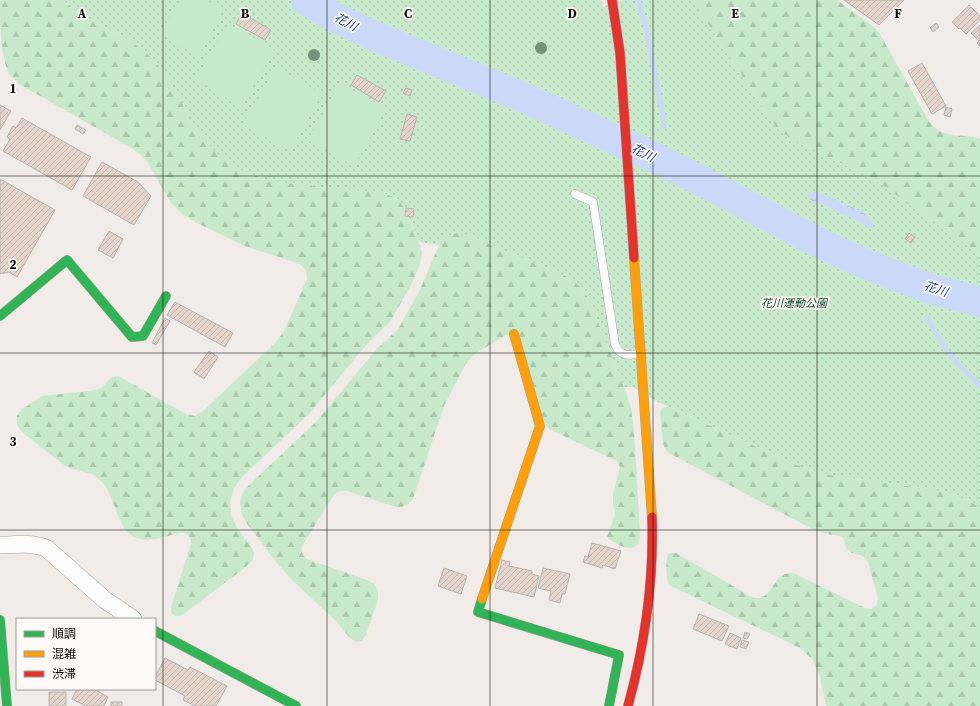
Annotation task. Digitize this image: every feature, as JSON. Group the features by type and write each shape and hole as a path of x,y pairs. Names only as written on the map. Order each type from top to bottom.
{"street":[{"path":"612,0 620,53 652,518 650,593 637,673 628,706"},
{"path":"0,316 67,260 132,337 143,336 166,296"},
{"path":"514,334 540,426 478,612 618,655 609,706"},
{"path":"0,545 33,544 46,548 105,600 132,618"},
{"path":"0,620 7,706"},
{"path":"156,632 296,706"}],"lane":[{"path":"575,194 592,202 617,350 627,355 641,354"}],"green space":[{"path":"0,0 62,0 74,10 131,41 149,55 165,73 200,135 392,196 401,203 419,242 422,253 420,264 411,285 390,322 367,344 308,415 243,476 234,488 230,503 232,518 254,553 253,560 242,570 179,616 174,615 171,607 191,544 191,539 188,535 180,533 156,539 144,540 134,537 126,531 104,484 94,475 72,469 64,465 23,433 17,425 17,416 22,409 42,396 97,390 104,386 113,377 120,377 186,414 195,416 203,411 279,338 284,331 307,279 306,270 300,264 245,246 185,216 171,203 148,163 141,155 19,84 10,75 4,59 1,39"},
{"name":"花川運動公園","path":"62,0 601,0 603,7 622,0 692,0 776,128 793,140 879,183 980,255 980,508 954,494 942,491 835,476 808,469 654,400 633,387 624,387 590,301 580,286 566,276 463,233 455,233 450,235 439,245 419,242 405,210 396,199 388,194 284,183 261,178 237,168 217,153 200,135 165,73 149,55 131,41 74,10"},
{"path":"180,0 207,0 224,10 198,56 160,34"},
{"path":"692,0 837,0 876,29 933,126 943,133 980,139 980,255 879,183 793,140 776,128"},
{"path":"228,23 274,50 242,107 196,80"},
{"path":"276,67 322,94 290,151 243,124"},
{"path":"340,83 386,109 354,166 308,140"},
{"path":"453,233 463,233 566,276 580,286 590,301 631,408 634,430 640,539 638,544 632,548 629,548 618,545 611,541 607,536 615,515 613,495 620,467 617,461 547,427 508,334 476,353 465,365 444,406 413,499 404,506 396,507 347,491 339,491 333,496 302,546 302,553 307,559 367,580 374,584 378,591 378,600 366,635 362,641 356,642 349,637 337,622 295,583 277,563 248,525 242,515 240,503 243,492 251,483 316,422 375,351 398,329 420,290 439,245 445,238"},
{"path":"669,407 808,469 835,476 942,491 954,494 980,508 980,706 826,706 820,677 812,659 800,648 669,585 666,564 669,554 676,553 754,598 762,597 767,594 782,575 788,573 795,574 865,608 872,609 877,604 878,598 868,562 863,556 848,550 843,537 814,530 669,453 665,449 663,443 660,413 661,409"}],"water":[{"path":"817,192 863,212 873,225 873,228 869,228 849,216 838,213 829,207 812,201 808,196 809,193"}],"building":[{"path":"844,0 904,0 879,25"},
{"path":"969,5 980,16 980,20 966,34 952,22"},
{"path":"242,13 271,30 265,40 236,24"},
{"path":"936,23 939,27 933,32 930,28"},
{"path":"980,25 980,46 977,43 979,41 971,33"},
{"path":"922,63 946,106 932,114 908,71"},
{"path":"357,75 386,91 379,102 351,85"},
{"path":"406,88 412,90 410,96 403,93"},
{"path":"0,105 11,111 0,130"},
{"path":"946,107 952,109 950,117 944,115"},
{"path":"407,114 417,117 410,141 400,139"},
{"path":"22,118 91,157 72,190 3,151 10,139 7,137 13,126 16,128"},
{"path":"77,125 86,130 83,134 75,129"},
{"path":"102,162 138,182 151,196 134,225 83,196"},
{"path":"0,179 55,210 17,277 9,272 0,274"},
{"path":"406,208 414,209 413,217 405,216"},
{"path":"109,231 123,239 113,258 98,250"},
{"path":"909,233 915,237 911,243 905,239"},
{"path":"175,302 233,333 225,347 167,315"},
{"path":"165,318 170,321 156,345 152,343"},
{"path":"209,351 218,357 204,379 194,372"},
{"path":"592,543 621,551 615,569 603,565 602,568 583,562 585,556 588,557"},
{"path":"502,560 510,562 509,566 532,571 532,574 539,576 534,597 495,588"},
{"path":"444,568 467,576 461,594 438,586"},
{"path":"543,568 570,574 565,594 562,594 560,603 549,600 551,591 538,588"},
{"path":"699,614 729,626 722,641 693,629"},
{"path":"745,632 750,634 747,639 743,638"},
{"path":"730,633 741,638 737,649 725,644"},
{"path":"742,640 749,642 746,649 740,647"},
{"path":"165,658 188,670 190,667 227,686 216,706 195,706 183,700 185,696 156,681 156,675"},
{"path":"76,690 96,690 108,697 104,706 86,706 72,699"},
{"path":"49,692 66,692 66,706 49,706"},
{"path":"111,702 122,702 122,706 111,706"}],"waterway":[{"name":"花川","path":"306,0 338,19 372,35 529,100 651,156 813,240 851,258 931,289 980,302"},
{"path":"638,0 646,28 664,127"},
{"path":"666,151 667,164"},
{"path":"931,302 935,290"},
{"path":"927,318 945,348 956,362 980,386"}],"traffic: fast":[{"path":"0,316 67,260 132,337 143,336 166,296"},
{"path":"482,599 478,612 619,655 609,706"},
{"path":"0,620 7,706"},
{"path":"156,632 296,706"}],"traffic: slow":[{"path":"634,258 652,517"},
{"path":"482,599 540,426 514,334"}],"traffic: jam":[{"path":"612,0 620,53 634,258"},
{"path":"628,706 644,636 650,589 652,517"}]}
